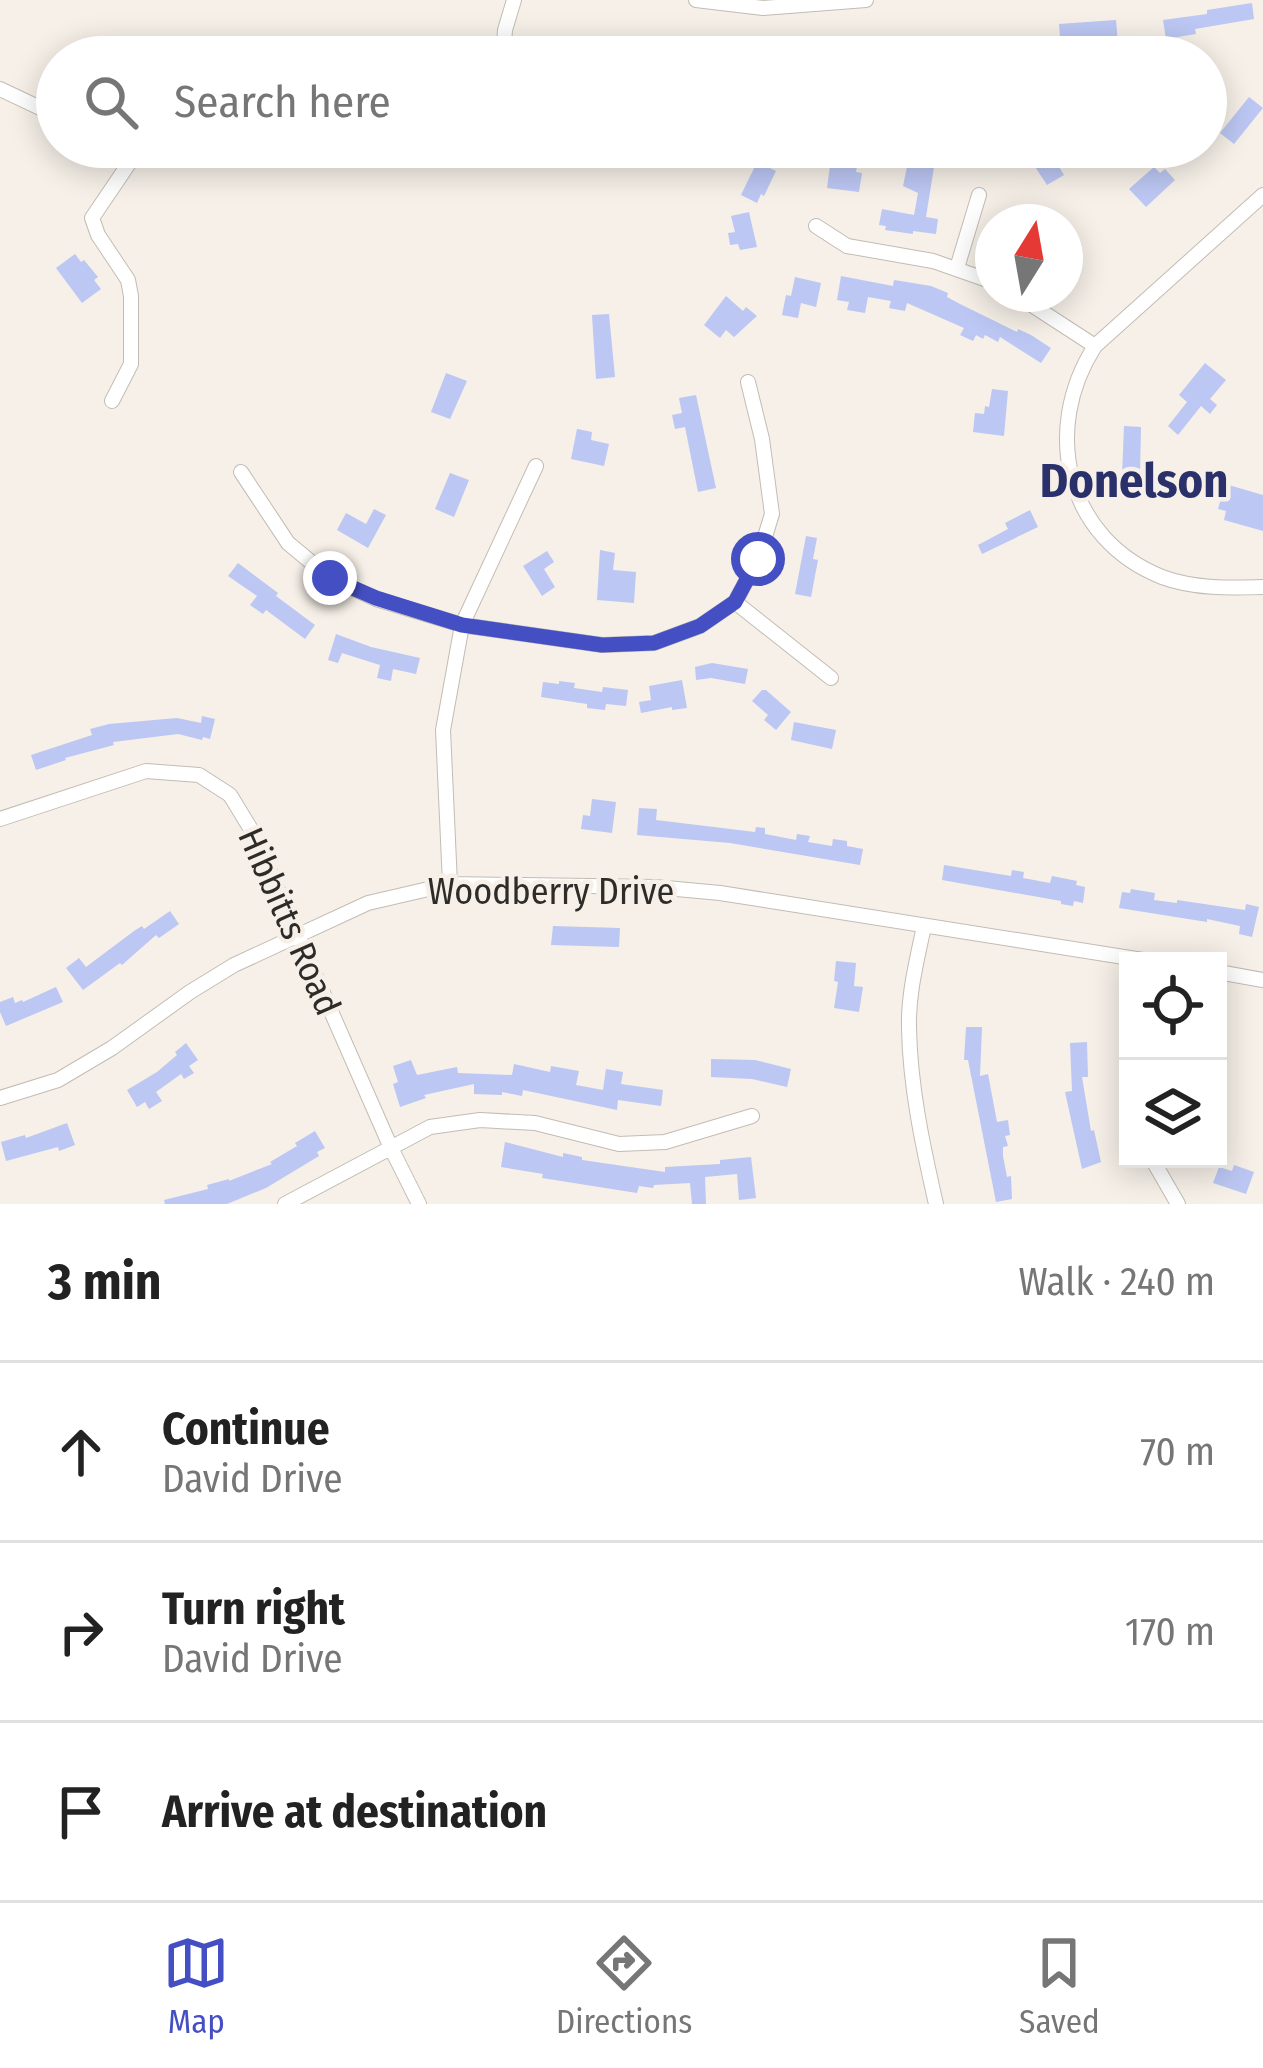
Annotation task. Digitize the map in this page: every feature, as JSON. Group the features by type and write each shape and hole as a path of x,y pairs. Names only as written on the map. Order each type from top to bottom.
{"street":[{"path":"504,36 514,0"},
{"path":"696,0 763,8 866,0"},
{"path":"0,89 36,106"},
{"path":"112,400 131,364 131,296 123,269 98,235 92,218 123,168"},
{"path":"956,268 979,195"},
{"path":"1263,195 1095,346 1074,387 1065,430 1073,483 1091,520 1129,558 1164,578 1202,586 1263,587"},
{"path":"815,226 852,247 908,256 975,275"},
{"path":"1043,312 1095,346"},
{"path":"241,472 288,543 330,578 376,598 462,625 602,645 654,643 700,626 735,602 758,559 772,514 748,382"},
{"path":"449,884 443,730 462,625 536,466"},
{"path":"735,602 831,678"},
{"name":"Hibbitts Road","path":"0,819 146,771 199,776 230,795 252,831 419,1204"},
{"name":"Woodberry Drive","path":"0,1098 58,1080 190,992 297,933 368,902 449,884 677,889 743,896 1119,956"},
{"path":"924,926 909,1028 916,1109 936,1204"},
{"path":"1227,974 1263,980"},
{"path":"285,1204 430,1127 480,1120 535,1123 619,1144 665,1142 752,1116"},
{"path":"1157,1168 1178,1204"}],"building":[{"path":"1252,3 1254,19 1195,29 1196,34 1166,36 1163,20 1207,14 1207,10"},
{"path":"1116,20 1117,36 1060,36 1059,24"},
{"path":"1249,97 1263,108 1234,144 1227,138 1227,124"},
{"path":"754,168 776,171 757,203 741,195"},
{"path":"830,168 857,168 862,173 859,192 827,188"},
{"path":"907,168 934,168 926,217 938,219 936,234 885,230 886,226 879,225 882,209 914,215 918,193 903,186"},
{"path":"1036,168 1060,168 1064,175 1047,185"},
{"path":"1153,168 1160,173 1165,169 1175,180 1146,207 1129,189"},
{"path":"749,212 757,247 740,250 738,244 730,245 728,233 735,232 731,216"},
{"path":"75,254 98,277 94,280 101,289 82,303 56,268"},
{"path":"841,276 893,286 894,280 931,286 1051,348 1041,363 1000,337 998,342 976,335 973,341 960,335 964,328 907,303 905,311 889,308 891,301 868,297 865,313 847,310 849,302 837,300"},
{"path":"795,277 821,283 816,307 801,303 798,318 782,315"},
{"path":"726,296 757,316 734,337 726,330 720,338 704,325"},
{"path":"609,314 615,377 596,379 592,315"},
{"path":"1205,363 1226,380 1210,399 1217,405 1210,414 1201,406 1178,435 1168,426 1187,402 1179,395"},
{"path":"446,373 467,381 450,419 431,412"},
{"path":"992,389 1008,391 1004,436 973,432 975,413 984,414 985,406 989,407"},
{"path":"696,395 716,488 698,492 685,427 675,429 672,415 682,413 679,398"},
{"path":"1124,426 1141,427 1140,475 1122,475"},
{"path":"577,429 592,432 591,440 609,444 604,466 571,459"},
{"path":"450,473 469,480 454,517 435,509"},
{"path":"1225,484 1263,495 1263,531 1224,520 1226,511 1218,509"},
{"path":"374,509 386,515 368,548 337,530 346,513 366,524"},
{"path":"1030,510 1038,527 982,554 978,545"},
{"path":"806,536 817,538 811,597 795,594"},
{"path":"600,550 615,553 613,570 636,572 634,603 597,600"},
{"path":"547,551 554,562 544,569 555,587 542,596 523,566"},
{"path":"238,563 315,625 305,639 266,610 263,614 250,605 257,596 228,576"},
{"path":"336,634 420,658 416,674 393,669 391,681 377,678 380,665 342,653 338,663 328,660"},
{"path":"712,663 748,669 745,684 696,680 695,667"},
{"path":"682,680 687,708 641,713 639,702 651,700 649,686"},
{"path":"559,681 602,692 603,687 628,690 626,706 606,704 605,710 541,697 543,682"},
{"path":"762,690 791,712 776,730 752,701"},
{"path":"202,716 215,719 210,739 178,734 113,742 36,770 31,755 92,735 90,729 109,724 177,718 201,723"},
{"path":"794,722 836,730 832,749 791,740"},
{"path":"592,799 616,802 612,833 581,829 583,815 590,816"},
{"path":"639,808 657,809 656,820 755,832 756,827 765,828 765,834 796,840 797,834 810,836 808,842 832,846 833,839 847,841 847,846 863,849 860,865 730,843 637,835"},
{"path":"944,865 1011,876 1012,870 1024,872 1023,878 1050,883 1052,876 1077,881 1076,885 1085,887 1083,903 1074,901 1073,906 942,880"},
{"path":"1122,892 1155,893 1154,900 1245,910 1246,904 1259,907 1252,937 1239,934 1240,926 1119,908"},
{"path":"170,911 179,924 159,938 156,935 83,990 66,968 79,958 86,967"},
{"path":"553,926 620,928 619,947 551,945"},
{"path":"836,961 856,963 854,986 863,987 859,1012 834,1008"},
{"path":"56,987 63,1002 6,1026 0,1002 13,997 15,1003 23,1002"},
{"path":"966,1027 982,1027 980,1076 988,1074 997,1122 1008,1120 1010,1135 1005,1136 1008,1146 1003,1147 1003,1156 1007,1177 1011,1176 1012,1199 996,1202 968,1060 964,1060"},
{"path":"1087,1042 1088,1077 1082,1077 1101,1162 1082,1169 1065,1092 1072,1091 1070,1043"},
{"path":"186,1043 198,1060 189,1066 194,1073 184,1079 181,1074 156,1092 162,1101 149,1109 145,1102 137,1107 127,1090 157,1072"},
{"path":"711,1059 755,1060 791,1069 787,1087 711,1077"},
{"path":"411,1060 417,1075 457,1067 458,1073 512,1075 514,1064 550,1072 551,1066 579,1071 576,1085 603,1090 606,1069 623,1072 621,1084 663,1090 661,1106 618,1100 617,1110 523,1090 522,1096 474,1094 474,1084 424,1095 426,1098 400,1107 393,1066"},
{"path":"67,1123 75,1145 6,1161 1,1142"},
{"path":"315,1131 325,1148 317,1152 319,1156 266,1188 227,1204 165,1204 164,1200 272,1164"},
{"path":"505,1142 563,1157 563,1153 665,1172 665,1167 751,1157 756,1198 739,1200 737,1174 705,1177 706,1204 692,1204 690,1183 639,1186 637,1193 542,1178 543,1174 501,1167"},
{"path":"1234,1165 1254,1172 1246,1194 1213,1183 1219,1168 1232,1171"}],"district":[{"name":"Donelson","path":"1134,480"}],"route":[{"path":"330,578 462,625 602,645 654,643 700,626 735,602 758,559"}]}
